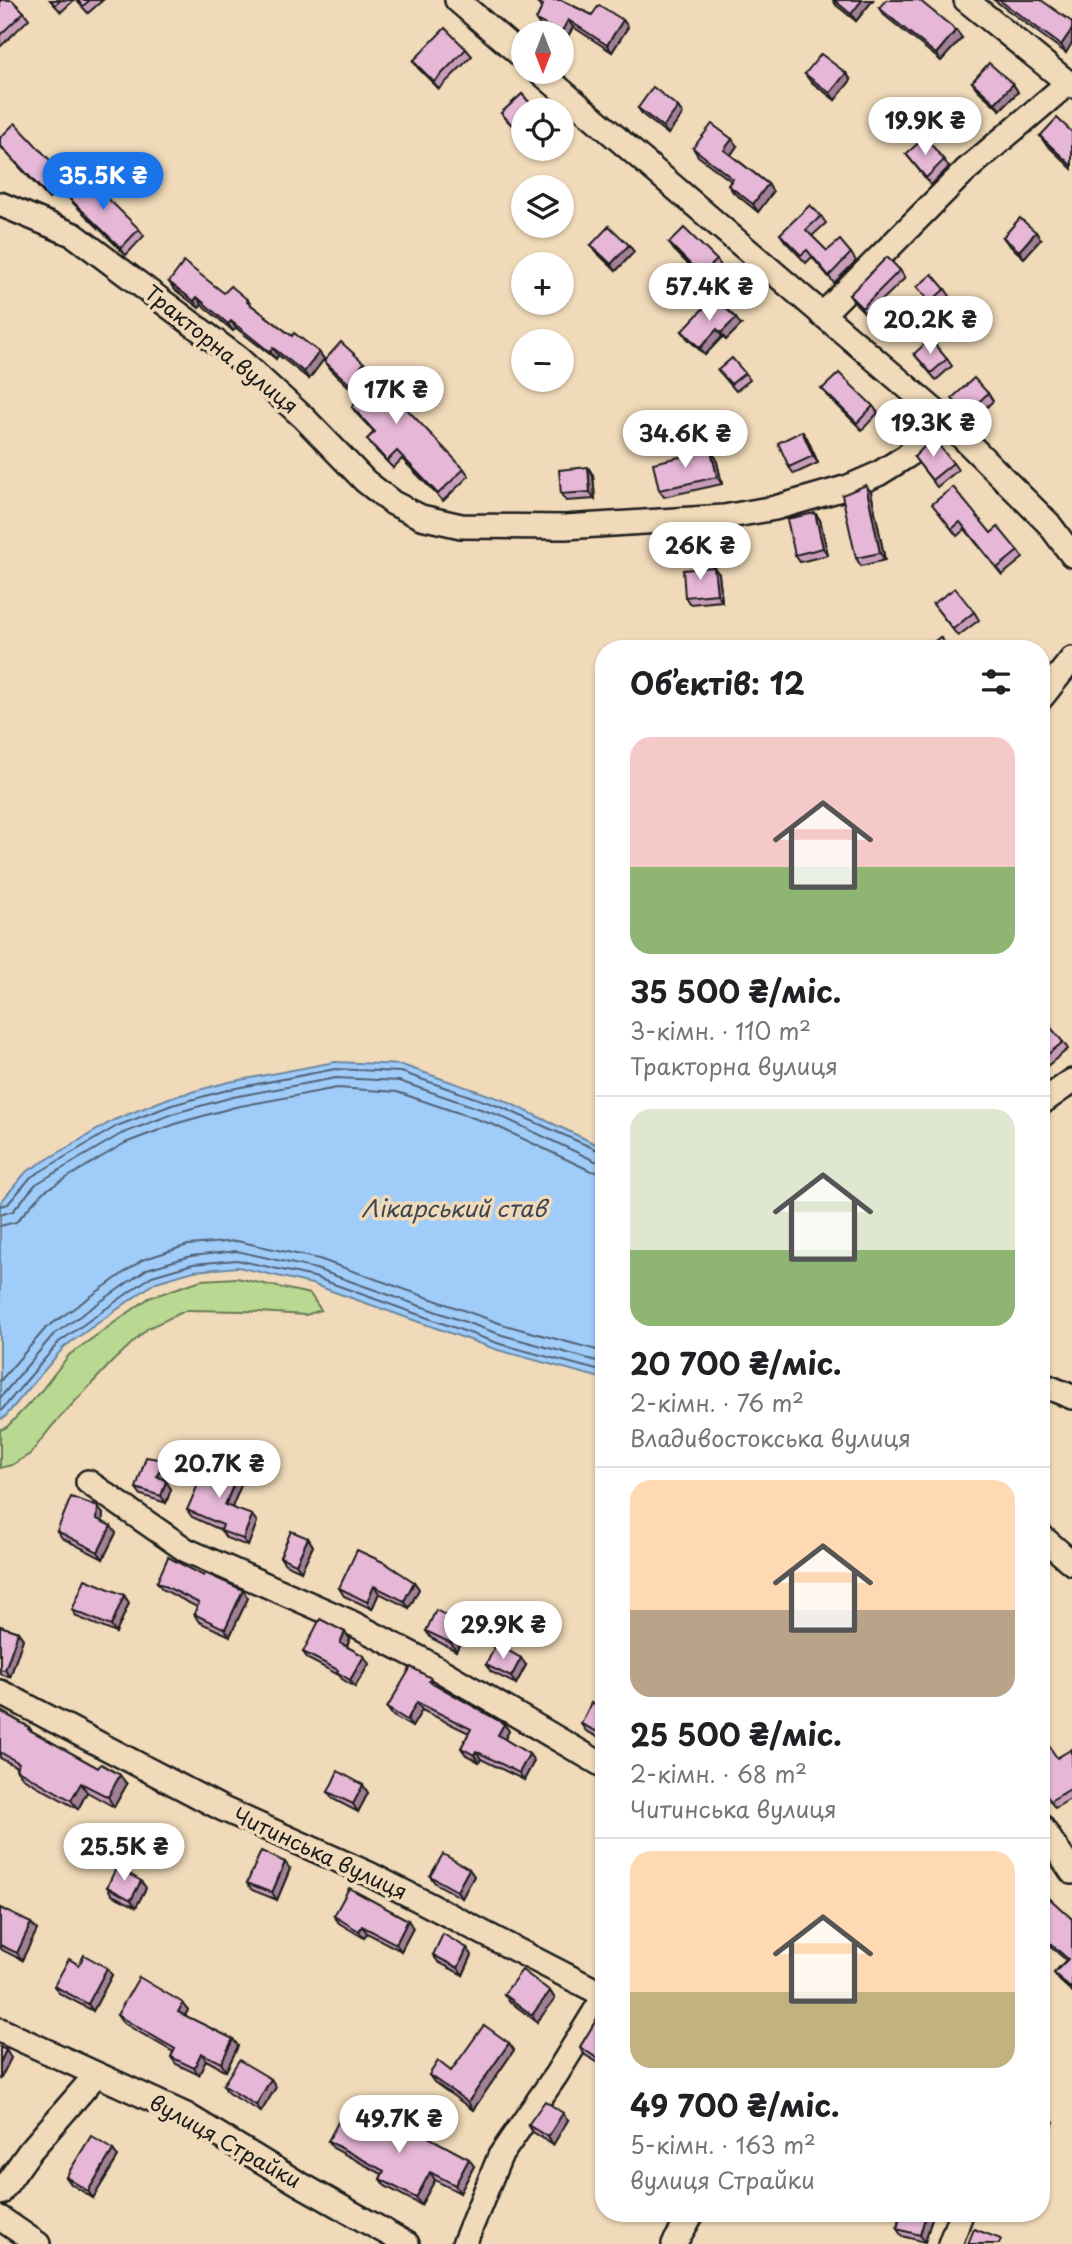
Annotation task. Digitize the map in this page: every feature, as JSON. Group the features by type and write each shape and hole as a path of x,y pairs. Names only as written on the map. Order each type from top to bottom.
{"street":[{"path":"457,0 511,47"},
{"path":"822,315 965,171 1070,84 966,0"},
{"path":"554,84 942,417 1049,524 1072,555"},
{"name":"Тракторна вулиця","path":"1,207 75,236 239,359 304,418 365,481 393,503 421,517 434,520 461,526 565,527 724,517 775,508 848,487 878,474 906,456 942,417"},
{"path":"1050,687 1072,659"},
{"path":"1050,1097 1072,1081"},
{"path":"1050,1388 1072,1397"},
{"path":"88,1482 187,1549 348,1621 421,1659 595,1761"},
{"path":"1050,1544 1072,1563"},
{"name":"Читинська вулиця","path":"0,1692 223,1809 369,1874 595,1991"},
{"path":"1050,1839 1072,1872"},
{"name":"Читинська вулиця","path":"464,2244 500,2156 556,2075 595,2011"},
{"name":"вулиця Страйки","path":"0,2030 95,2076 186,2115 298,2183 407,2244"},
{"path":"0,2193 30,2151 95,2076"},
{"path":"0,2218 38,2244"},
{"path":"674,2244 687,2222"},
{"path":"950,2244 958,2222"}],"green space":[{"path":"237,1278 310,1294 321,1310 306,1315 187,1310 148,1328 53,1425 30,1454 12,1465 0,1468 0,1430 7,1427 41,1391 69,1355 149,1298 201,1280"}],"water":[{"name":"Лікарський став","path":"335,1062 402,1065 503,1100 595,1144 595,1377 498,1350 312,1284 238,1267 194,1271 156,1282 64,1347 4,1418 0,1419 0,1203 26,1172 114,1120 169,1098 229,1082"}],"building":[{"path":"0,0 12,0 24,12 0,35"},
{"path":"77,0 90,0 83,6"},
{"path":"536,0 561,0 592,15 599,5 623,20 607,45 574,24 574,21 536,20 543,5"},
{"path":"834,0 862,0 851,14"},
{"path":"886,0 919,0 956,30 936,54 879,8"},
{"path":"999,0 1041,0 1072,22 1072,29 1061,45"},
{"path":"445,28 466,49 434,82 413,61"},
{"path":"821,54 846,73 830,93 805,74"},
{"path":"989,63 1013,84 995,103 972,82"},
{"path":"653,87 678,107 663,127 638,108"},
{"path":"511,104 511,124 501,113"},
{"path":"1057,118 1072,132 1072,166 1040,136"},
{"path":"15,123 62,173 44,192 0,145 0,138"},
{"path":"712,124 732,139 724,150 768,184 753,204 728,185 733,179 693,148"},
{"path":"925,137 944,160 926,178 906,154"},
{"path":"86,177 139,229 121,248 67,196"},
{"path":"810,205 821,216 806,230 827,251 840,240 851,253 829,276 807,250 801,255 780,234"},
{"path":"1020,218 1036,232 1019,251 1003,237"},
{"path":"609,226 629,245 611,264 591,245"},
{"path":"684,228 717,260 701,275 669,243"},
{"path":"887,257 900,270 862,308 849,295"},
{"path":"184,262 224,293 231,286 248,300 247,302 292,336 294,333 319,352 304,372 273,348 270,352 231,321 228,324 197,297 194,301 169,282"},
{"path":"932,274 945,289 930,302 917,287"},
{"path":"714,297 736,318 721,333 717,329 700,348 682,331"},
{"path":"930,339 947,359 931,373 914,354"},
{"path":"341,342 364,363 358,370 397,411 403,405 464,469 438,494 397,451 387,461 367,439 375,432 352,407 363,396 324,361"},
{"path":"732,358 745,373 731,384 718,370"},
{"path":"839,373 873,406 857,423 822,389"},
{"path":"974,378 988,393 967,414 952,398"},
{"path":"802,431 813,456 789,467 778,443"},
{"path":"933,438 953,463 932,480 914,457"},
{"path":"711,450 717,477 659,490 653,463"},
{"path":"588,467 590,492 561,494 559,470"},
{"path":"866,485 880,553 856,558 842,495"},
{"path":"953,487 991,533 998,527 1018,551 997,568 960,522 952,529 932,504"},
{"path":"815,513 823,548 795,555 787,519"},
{"path":"714,567 717,594 685,597 683,570"},
{"path":"955,588 974,612 953,629 933,604"},
{"path":"1050,1026 1063,1042 1050,1053"},
{"path":"146,1457 164,1460 157,1476 166,1481 161,1496 136,1488"},
{"path":"209,1459 239,1471 225,1505 252,1515 243,1539 221,1531 223,1525 187,1510"},
{"path":"71,1497 98,1507 97,1519 111,1526 98,1552 57,1531"},
{"path":"291,1531 308,1538 296,1564 280,1557"},
{"path":"357,1550 385,1563 414,1582 404,1601 374,1586 367,1602 339,1588"},
{"path":"168,1557 204,1576 205,1573 243,1590 225,1629 194,1614 199,1603 157,1582"},
{"path":"85,1579 124,1595 111,1626 72,1610"},
{"path":"436,1610 461,1624 451,1643 426,1631"},
{"path":"320,1619 345,1632 340,1643 364,1656 350,1680 337,1672 338,1670 303,1652"},
{"path":"0,1626 18,1632 5,1670 0,1669"},
{"path":"496,1644 521,1658 511,1677 486,1665"},
{"path":"411,1667 431,1678 429,1681 504,1724 498,1735 529,1754 519,1773 476,1751 474,1755 461,1748 471,1729 417,1702 407,1720 387,1708"},
{"path":"591,1703 595,1705 595,1731 581,1724"},
{"path":"0,1711 98,1768 101,1764 120,1775 108,1797 81,1783 71,1800 16,1769 19,1763 0,1752"},
{"path":"1050,1748 1057,1758 1072,1749 1072,1788 1050,1801"},
{"path":"338,1771 363,1785 353,1804 328,1792"},
{"path":"261,1851 285,1862 272,1893 247,1883"},
{"path":"443,1854 469,1869 457,1891 430,1876"},
{"path":"117,1866 141,1881 131,1900 107,1887"},
{"path":"349,1888 408,1920 396,1944 362,1926 359,1931 334,1916"},
{"path":"1050,1899 1072,1919 1070,1988 1054,1973 1068,1959 1050,1943"},
{"path":"0,1908 31,1923 17,1953 0,1945"},
{"path":"443,1934 467,1948 458,1968 433,1955"},
{"path":"84,1955 107,1968 88,2004 54,1986 69,1959 79,1965"},
{"path":"522,1970 550,1991 532,2015 504,1994"},
{"path":"139,1977 183,2003 178,2012 233,2039 221,2063 201,2053 194,2068 171,2057 175,2049 117,2015"},
{"path":"595,2022 595,2057 580,2047"},
{"path":"484,2025 509,2043 468,2102 429,2075 438,2061 451,2071"},
{"path":"0,2047 6,2050 0,2063"},
{"path":"239,2060 271,2079 256,2105 223,2085"},
{"path":"545,2101 563,2113 548,2137 528,2125"},
{"path":"343,2113 386,2136 388,2132 401,2139 408,2126 469,2159 455,2185 430,2172 416,2198 380,2179 384,2171 328,2141"},
{"path":"91,2136 113,2150 88,2191 66,2177"},
{"path":"899,2222 924,2222 920,2235 897,2229"},
{"path":"974,2229 1001,2239 999,2244 968,2244"}]}
